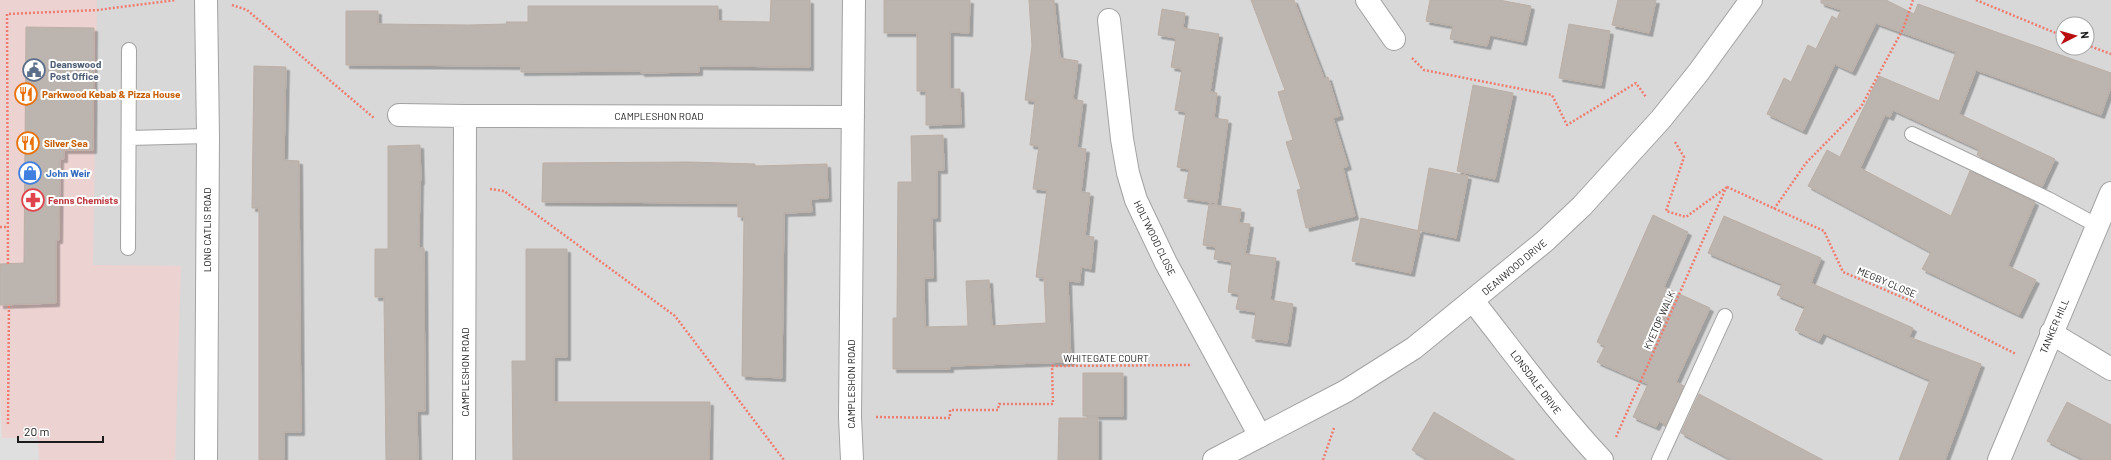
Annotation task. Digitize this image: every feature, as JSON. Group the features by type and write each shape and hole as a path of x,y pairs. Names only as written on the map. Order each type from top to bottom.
{"street":[{"name":"CAMPLESHON ROAD","path":"852,460 850,417 854,0"},
{"path":"1367,0 1394,39"},
{"name":"DEANWOOD DRIVE","path":"1214,460 1346,391 1414,348 1545,241 1582,206 1661,119 1698,73 1751,0"},
{"name":"LONG CATLIS ROAD","path":"206,460 208,136 216,1"},
{"name":"HOLTWOOD CLOSE","path":"1109,20 1122,138 1128,172 1136,200 1166,263 1260,436"},
{"name":"CAMPLESHON ROAD","path":"400,115 853,117"},
{"name":"CAMPLESHON ROAD","path":"464,460 466,186 465,116"},
{"name":"TANKER HILL","path":"1998,460 2111,193"},
{"name":"LONSDALE DRIVE","path":"1473,301 1574,430 1602,460"},
{"path":"2051,333 2111,369"}],"lane":[{"path":"128,248 129,50"},
{"path":"1912,134 2048,199 2098,226"},
{"path":"129,138 208,136"},
{"path":"1659,460 1725,316"}],"path":[{"path":"8,264 7,14 98,10 176,0"},
{"path":"1774,209 1806,163 1861,107 1898,40 1913,0"},
{"path":"1976,0 2055,33"},
{"path":"216,1 247,10 374,118 400,115"},
{"path":"1394,39 1424,70 1552,95 1567,125 1636,83 1661,119 1684,157 1666,211 1686,217 1727,187"},
{"path":"2095,48 2111,54"},
{"path":"466,186 504,191 675,316 784,460"},
{"name":"MEGBY CLOSE","path":"1727,187 1824,231 1843,272 1910,300 2038,366"},
{"name":"KYETOP WALK","path":"1616,438 1727,187"},
{"path":"0,227 7,227"},
{"path":"8,424 9,304"},
{"name":"WHITEGATE COURT","path":"850,417 950,418 950,410 998,410 999,404 1053,404 1052,366 1221,365"}],"shaded area":[{"path":"0,0 2111,0 2111,460 0,460"},
{"path":"0,0 97,0 93,265 181,266 175,460 0,460"},
{"path":"0,388 2,438 38,438 39,460 0,460"}],"building":[{"path":"771,0 810,0 810,67 699,66 699,72 641,73 641,71 521,72 521,66 346,65 346,11 378,11 378,24 468,25 528,22 528,6 718,6 718,21 770,22"},
{"path":"884,0 970,0 969,33 950,32 950,89 960,89 961,124 926,125 926,91 917,91 917,33 884,33"},
{"path":"1029,0 1054,0 1060,58 1078,61 1073,99 1083,101 1077,148 1086,149 1081,192 1090,193 1085,236 1094,237 1091,269 1081,267 1080,282 1068,281 1071,362 950,366 950,369 893,369 893,318 897,318 898,182 912,182 911,136 943,135 944,170 937,170 937,218 932,218 933,278 924,278 925,327 968,326 966,281 989,280 992,326 1046,323 1044,278 1036,277 1047,190 1033,189 1039,146 1030,145 1035,101 1025,100 1032,46"},
{"path":"1251,0 1294,0 1324,78 1328,77 1340,116 1333,118 1348,166 1343,168 1355,216 1306,228 1297,190 1301,189 1286,142 1293,140 1278,92 1285,90"},
{"path":"1430,0 1499,0 1531,6 1523,42 1490,35 1487,46 1450,39 1453,26 1426,21"},
{"path":"1618,0 1656,0 1649,33 1612,25"},
{"path":"1821,0 1886,0 1914,14 1918,4 2055,53 2055,56 2063,56 2111,73 2111,87 2101,115 1976,70 1959,114 2055,159 2042,187 1977,155 1979,150 1976,148 1893,110 1890,117 1885,115 1860,168 1951,216 1970,171 2035,202 2008,266 2036,280 2019,315 1922,269 1931,252 1808,186 1827,150 1840,157 1879,76 1939,101 1956,52 1876,23 1852,72 1835,64 1803,131 1767,114 1784,78 1791,82 1808,45 1816,49 1832,16 1837,19 1841,10 1821,3"},
{"path":"1162,9 1185,13 1183,28 1219,34 1210,92 1217,93 1214,118 1228,120 1217,203 1184,198 1189,169 1177,167 1186,112 1175,110 1182,69 1171,67 1176,38 1158,35"},
{"path":"1569,24 1610,31 1601,85 1559,78"},
{"path":"26,27 94,28 93,150 64,150 64,159 60,159 59,240 56,240 56,303 0,305 0,264 24,263"},
{"path":"254,66 286,67 284,160 299,161 301,432 284,432 284,460 259,460 259,208 252,208"},
{"path":"1473,85 1513,93 1495,179 1457,171"},
{"path":"420,145 421,181 419,248 424,248 425,411 417,411 418,460 386,460 384,297 375,297 375,249 388,249 388,146"},
{"path":"690,162 755,164 755,166 827,164 828,198 811,199 812,212 784,213 782,378 742,376 744,217 738,217 738,203 542,202 543,163"},
{"path":"1429,168 1468,176 1456,238 1418,230"},
{"path":"1209,204 1241,209 1239,223 1250,224 1245,254 1276,258 1270,300 1293,304 1287,343 1252,338 1256,312 1236,309 1239,294 1228,292 1232,262 1214,259 1216,247 1203,245"},
{"path":"1653,215 1688,232 1664,287 1710,308 1676,382 1684,386 1666,425 1659,421 1656,427 1633,417 1648,384 1597,362 1605,346 1597,342"},
{"path":"1724,216 1821,258 1811,283 1913,328 1909,337 1981,364 1945,460 1899,460 1930,380 1823,333 1819,341 1795,330 1805,307 1777,295 1782,284 1708,253"},
{"path":"1361,218 1420,231 1411,273 1352,261"},
{"path":"526,249 567,249 567,357 554,357 554,402 710,402 709,460 513,460 512,361 526,361"},
{"path":"1083,373 1123,373 1123,416 1083,416"},
{"path":"1699,394 1823,460 1732,460 1681,433"},
{"path":"2067,402 2111,425 2111,460 2085,460 2047,441"},
{"path":"1434,412 1515,460 1429,460 1412,450"},
{"path":"1059,418 1098,418 1098,460 1058,460"}],"place":[{"name":"Deanswood Post Office","path":"34,70"},
{"name":"Parkwood Kebab & Pizza House","path":"26,94"},
{"name":"Silver Sea","path":"28,143"},
{"name":"John Weir","path":"30,173"},
{"name":"Fenns Chemists","path":"33,200"}]}
